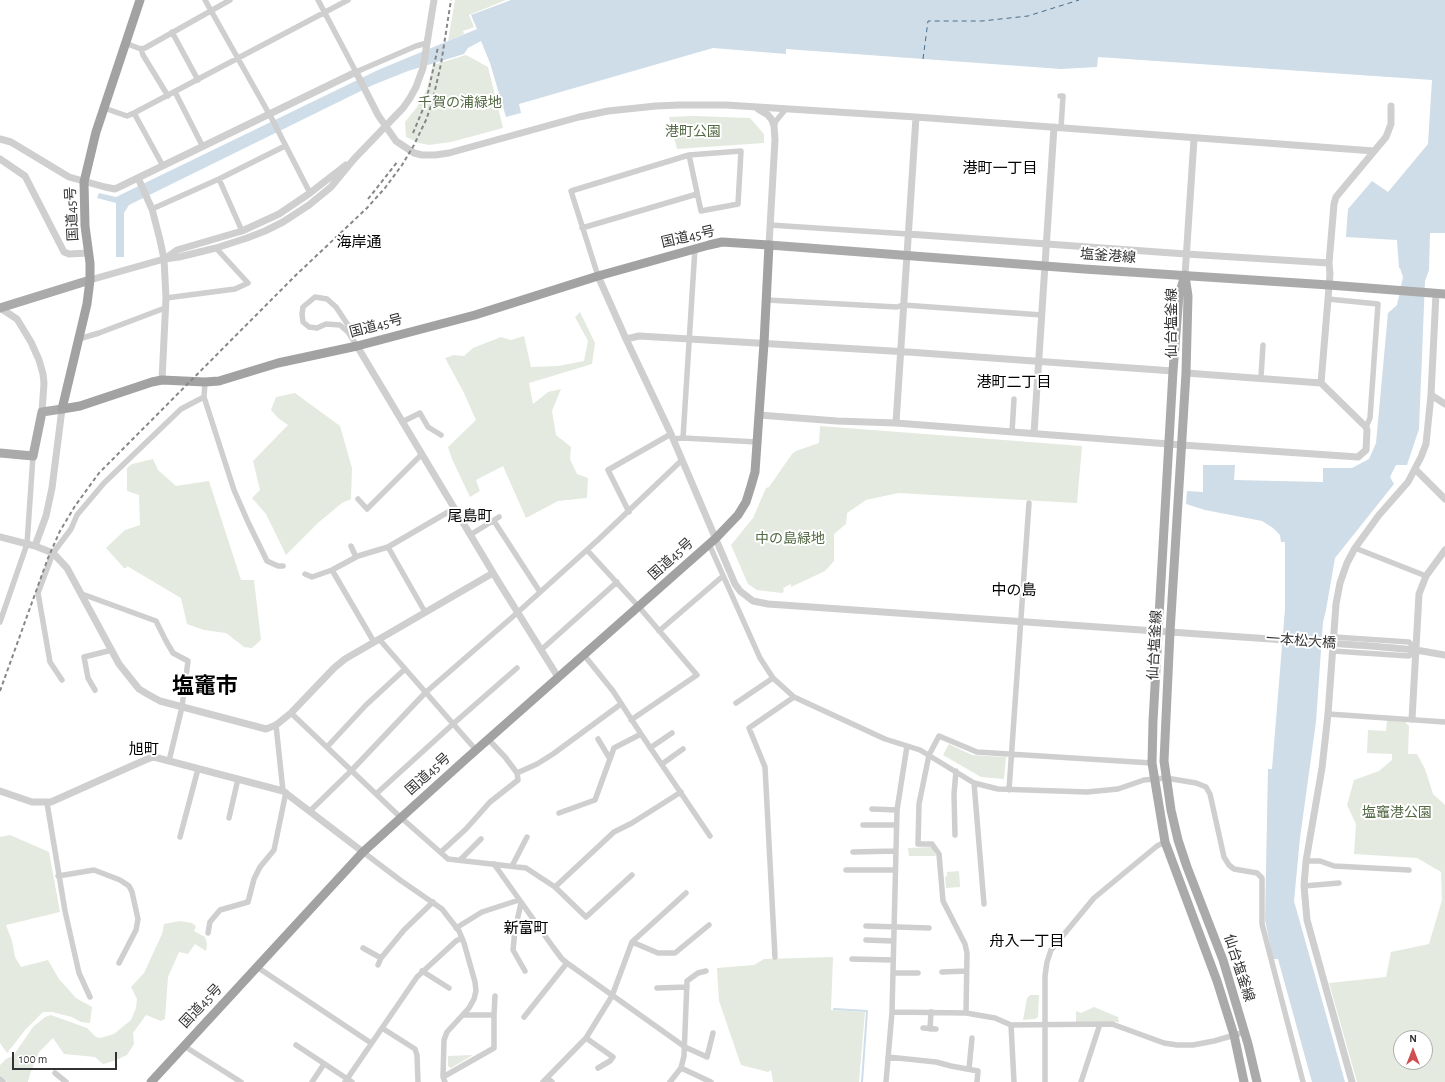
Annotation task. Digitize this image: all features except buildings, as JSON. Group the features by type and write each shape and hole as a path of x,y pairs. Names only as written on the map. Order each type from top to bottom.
{"highway":[{"name":"国道45号","path":"140,0 96,132 84,182 90,280 87,304 62,409 80,406 152,382 162,380 205,382 233,377 278,363 357,346 475,315 598,276 695,248 722,242 769,245 758,442 751,486 746,502 738,515 712,541 639,607 488,739 363,852 151,1082"}],"main road":[{"name":"塩釜港線","path":"769,245 1045,266 1329,284 1436,293"},
{"name":"仙台塩釜線","path":"1185,275 1179,295 1173,371 1152,763 1165,842 1196,922 1234,1035 1244,1082"},
{"name":"仙台塩釜線","path":"1185,275 1188,296 1186,373 1170,632 1164,762 1171,810 1178,840 1187,868 1223,960 1245,1032 1257,1082"},
{"path":"0,308 90,280"},
{"path":"0,453 33,456 42,412 62,409"}],"street":[{"path":"205,0 271,116 310,193"},
{"path":"125,43 145,48 230,0"},
{"path":"318,0 365,91 385,126 396,141 414,153 422,155 435,155 462,150 579,117 608,111 679,105 726,105 785,110 916,117 1058,127 1194,139 1374,151"},
{"path":"104,108 126,116 134,113 239,59 348,0"},
{"path":"90,280 164,259 216,248 265,231 283,222 309,205 331,186 403,108 410,98 423,68 434,0"},
{"path":"172,32 198,80"},
{"path":"0,139 11,142 69,178 114,188 139,181 163,166 416,46 427,46"},
{"path":"141,48 143,55 168,96"},
{"path":"175,92 203,147"},
{"path":"1034,433 1045,266 1058,127 1063,96 1060,96"},
{"path":"1321,383 1334,204 1336,198 1386,137 1391,124 1391,106"},
{"path":"753,107 768,115 774,126 769,245"},
{"path":"774,126 785,110"},
{"path":"134,113 163,166"},
{"path":"896,423 916,117"},
{"path":"1185,275 1194,139"},
{"path":"152,209 219,179 285,146"},
{"path":"598,276 571,191 689,155 741,151 738,204 701,211 689,155"},
{"path":"0,159 25,176 64,252 69,254 88,253"},
{"path":"164,259 177,250 242,231 279,214 354,160"},
{"path":"219,179 242,231"},
{"path":"139,181 152,209 164,259 166,308 162,380"},
{"path":"582,228 698,194"},
{"path":"770,225 1329,263"},
{"path":"166,298 235,289 248,282 216,248"},
{"path":"683,438 695,248"},
{"name":"一本松大橋","path":"598,276 682,460 712,541 735,584 740,591 753,601 768,604 1371,646 1416,650 1445,655"},
{"path":"1352,1082 1307,920 1304,886 1306,861 1322,768 1328,714 1336,604 1340,583 1347,563 1355,548 1379,515 1408,482 1426,444 1431,395 1436,293"},
{"path":"348,332 348,325 336,307 327,299 315,297 303,307 302,314 304,322 309,327 317,328 326,324 340,325 348,332 470,535 558,677"},
{"path":"759,415 837,421 896,423 1358,457 1366,450 1366,427 1370,418 1378,304 1328,299"},
{"path":"767,300 897,307 903,305 1042,315"},
{"path":"0,308 17,319 31,342 39,360 44,374 42,412"},
{"path":"79,339 166,308"},
{"path":"626,339 639,336 1173,371"},
{"path":"1261,377 1263,345"},
{"path":"1186,373 1261,377 1321,383 1366,427"},
{"path":"205,382 204,397 234,490 267,561 278,566 283,566"},
{"path":"1431,395 1445,404"},
{"path":"62,680 50,662 38,593 53,553 63,541 77,515 104,483 182,409 204,397"},
{"path":"1012,432 1014,399"},
{"path":"35,546 46,516 52,488 62,409"},
{"path":"402,422 420,413 428,427 441,435"},
{"path":"629,512 608,470 672,437 758,442"},
{"path":"358,500 367,510 422,454"},
{"path":"0,622 28,544 33,456"},
{"path":"310,811 351,771 425,693 518,613 629,512 682,460"},
{"path":"1415,469 1445,499"},
{"path":"1009,790 1029,503"},
{"path":"305,574 312,577 332,570 356,557 388,547 455,508"},
{"path":"470,535 496,519 540,592"},
{"path":"0,537 35,546 53,553 67,568 119,664 139,689 160,701 261,728 270,728 276,725 345,658 377,641 493,572"},
{"path":"712,541 723,576 760,658 773,678 794,697 885,739 920,750 974,783 998,789 1087,792 1118,789 1144,780 1166,778 1196,783 1206,787 1210,794 1224,857 1234,869 1257,873 1262,878 1262,924 1303,1082"},
{"path":"351,546 356,557"},
{"path":"388,547 425,612"},
{"path":"1355,548 1426,576"},
{"path":"587,550 617,582 697,674 631,720"},
{"path":"1412,719 1419,594 1426,576 1445,550"},
{"path":"332,570 377,641 405,669 476,750"},
{"path":"659,631 723,576"},
{"path":"541,650 617,582"},
{"path":"82,594 156,621 173,653 188,661 182,707 169,761"},
{"path":"1334,637 1409,642 1416,650"},
{"path":"95,690 88,678 84,657 112,650"},
{"path":"1333,650 1409,656 1416,650"},
{"path":"584,655 605,680 710,836"},
{"path":"376,794 517,668"},
{"path":"327,747 366,705 405,669"},
{"path":"736,703 773,678"},
{"path":"775,957 765,767 749,728 794,697"},
{"path":"517,773 537,764 553,754 621,704"},
{"path":"291,712 351,771 448,859 526,868 555,887 586,917 632,875"},
{"path":"1328,714 1445,722"},
{"path":"208,933 210,922 220,910 248,902 254,879 260,868 274,850 284,792 276,725"},
{"path":"650,748 672,733"},
{"path":"560,813 595,800 614,748 641,734"},
{"path":"966,1013 967,953 965,944 943,901 939,854 932,844 918,844 918,804 929,755 939,736 977,752 1152,763"},
{"path":"441,852 466,829 490,802 518,780 517,773 505,757 488,739"},
{"path":"598,739 610,759"},
{"path":"886,1082 892,1012 896,825 907,746"},
{"path":"662,764 683,749"},
{"path":"1,793 32,802 47,803 55,801 154,757 284,792 400,880 442,909 462,938 475,982 476,991 469,1008 446,1032 444,1040 444,1080"},
{"path":"180,837 198,769"},
{"path":"955,835 954,794 956,771"},
{"path":"229,818 238,779"},
{"path":"974,783 984,904"},
{"path":"555,887 614,832 632,823 681,792"},
{"path":"47,803 64,911 79,972 90,997"},
{"path":"872,809 897,810"},
{"path":"863,825 896,825"},
{"path":"512,866 527,837"},
{"path":"460,860 481,839"},
{"path":"1045,1082 1045,976 1051,950 1094,898 1155,848 1165,842"},
{"path":"860,845 861,852"},
{"path":"854,852 895,852"},
{"path":"1306,861 1320,861 1334,866 1409,870"},
{"path":"494,864 552,947 567,963 685,1047 707,1057 713,1032"},
{"path":"58,876 94,870 120,880 129,886 132,892 138,920 136,930 119,963"},
{"path":"846,870 894,870"},
{"path":"1304,886 1339,884"},
{"path":"547,1081 586,1038 612,996 632,942 686,893"},
{"path":"456,928 482,912 520,901"},
{"path":"520,901 513,950 525,972"},
{"path":"378,965 381,958 408,926 433,902"},
{"path":"632,942 658,953 675,953 708,925"},
{"path":"866,926 929,928"},
{"path":"296,1045 348,1081 371,1043 416,977 456,941 462,938"},
{"path":"866,940 893,941"},
{"path":"363,948 381,958"},
{"path":"852,959 893,960"},
{"path":"524,1017 567,963"},
{"path":"257,967 371,1043"},
{"path":"422,971 449,988"},
{"path":"670,1082 681,1068 685,1047 687,981 698,973 706,971"},
{"path":"942,972 966,971"},
{"path":"893,973 918,974"},
{"path":"657,988 687,987"},
{"path":"444,1080 494,1048 495,996"},
{"path":"892,1012 966,1013 995,1018 1011,1025 1112,1024 1164,1043 1177,1045 1198,1044 1245,1032"},
{"path":"923,1028 933,1029 931,1012"},
{"path":"462,1014 494,1015"},
{"path":"1081,1082 1100,1024"},
{"path":"1011,1025 1014,1082"},
{"path":"382,1028 415,1049 417,1055 418,1082"},
{"path":"586,1038 613,1057 610,1061 598,1068"},
{"path":"969,1069 972,1038"},
{"path":"184,1046 241,1082"},
{"path":"888,1057 936,1062 978,1071 977,1082"},
{"path":"312,1082 324,1064"},
{"path":"681,1068 711,1082"},
{"path":"55,1073 66,1082"},
{"path":"0,1079 3,1082"}],"green space":[{"path":"455,0 506,0 469,15 474,27 463,31 464,34 448,41"},
{"name":"千賀の浦緑地","path":"466,55 488,67 503,128 451,142 429,145 419,143 406,137 405,122 417,107 427,89 433,65"},
{"name":"港町公園","path":"694,116 750,118 764,134 764,143 677,149 669,117"},
{"path":"580,312 595,343 592,364 529,383 533,404 548,392 561,389 552,411 556,435 571,447 570,459 577,474 588,478 587,498 558,501 526,518 503,466 476,480 480,491 470,497 448,447 476,420 463,391 445,358 454,355 464,356 473,348 501,337 511,340 524,336 531,367 558,366 584,361 588,341 575,317"},
{"path":"295,393 340,426 352,468 351,499 342,503 319,522 286,555 266,514 252,498 260,490 253,461 288,425 278,418 271,410 276,397"},
{"name":"中の島緑地","path":"820,426 1082,446 1077,503 898,493 866,500 847,513 846,524 834,534 834,561 825,571 791,587 791,584 783,588 784,591 782,593 757,590 748,584 731,545 753,518 766,488 769,487 792,454 796,451 819,443"},
{"path":"153,459 158,470 176,486 209,481 241,580 254,580 261,640 252,648 244,647 226,633 204,630 187,624 181,598 127,566 124,568 106,548 125,530 140,525 139,495 127,491 127,468 132,464"},
{"name":"塩竈港公園","path":"1387,720 1405,722 1409,726 1408,754 1417,754 1425,769 1433,794 1445,805 1445,1082 1357,1082 1329,983 1386,977 1391,952 1429,944 1442,900 1441,872 1417,858 1354,854 1356,824 1347,805 1354,780 1379,771 1392,760 1392,754 1367,753 1368,730 1386,731"},
{"path":"949,744 972,755 1006,757 1004,779 981,777 943,755"},
{"path":"10,835 49,852 60,912 6,925 12,941 15,957 21,967 48,960 59,979 76,998 92,1007 90,1023 81,1022 72,1017 52,1012 43,1012 26,1029 7,1053 0,1043 0,837"},
{"path":"932,847 936,856 909,856 908,848"},
{"path":"959,871 960,887 946,888 945,877 947,876 947,872"},
{"path":"180,921 192,923 196,926 194,931 205,937 207,944 206,951 195,944 188,954 179,952 168,977 165,1019 161,1021 146,1015 133,1033 134,1044 127,1055 103,1064 95,1057 64,1054 53,1038 39,1052 28,1082 7,1082 0,1075 0,1065 6,1059 13,1056 33,1027 45,1017 51,1015 87,1028 96,1037 100,1038 114,1034 131,1020 136,1008 137,999 131,987 144,973 162,934 164,924"},
{"path":"833,957 831,1010 865,1012 859,1082 773,1082 771,1070 768,1072 741,1065 719,1001 717,968 754,965 764,959"},
{"path":"1030,995 1039,995 1038,1017 1035,1019 1023,1020 1027,998"},
{"path":"1094,1007 1118,1017 1119,1022 1076,1022 1076,1011 1081,1013"},
{"path":"473,1055 451,1068 448,1066 448,1056"}],"shaded area":[{"path":"511,0 1445,0 1445,233 1430,233 1429,270 1425,281 1419,429 1407,465 1396,465 1390,477 1394,484 1335,558 1323,622 1316,722 1300,838 1294,901 1345,1082 1312,1082 1278,959 1273,959 1265,920 1268,769 1272,769 1285,609 1285,542 1281,542 1280,535 1273,528 1262,521 1205,510 1186,504 1187,491 1203,492 1203,465 1235,465 1234,480 1323,482 1323,468 1352,468 1369,459 1376,443 1388,313 1397,305 1403,277 1399,268 1397,240 1346,237 1348,209 1372,181 1388,192 1428,144 1432,80 1098,57 1097,67 1061,69 786,49 786,54 713,48 519,104 521,113 506,117 490,63 481,41 468,48 464,54 408,71 373,85 129,205 124,213 124,257 116,257 116,203 97,198 99,193 116,197 378,70 477,29 471,15"}],"waterway":[{"path":"834,1009 867,1011 862,1082"}],"ferry route":[{"path":"923,59 928,21 982,21 1028,16 1079,0"}],"railway":[{"path":"0,691 48,558 60,531 75,506 99,473 296,275 367,208 385,188 402,165 414,145 432,103 441,64 451,0"},
{"path":"413,133 426,102 438,47"},
{"path":"368,199 398,161"}],"district":[{"name":"港町一丁目","path":"1000,168"},
{"name":"海岸通","path":"359,242"},
{"name":"港町二丁目","path":"1014,382"},
{"name":"尾島町","path":"470,516"},
{"name":"中の島","path":"1014,590"},
{"name":"塩竈市","path":"205,686"},
{"name":"旭町","path":"144,749"},
{"name":"新富町","path":"526,928"},
{"name":"舟入一丁目","path":"1027,941"}]}
